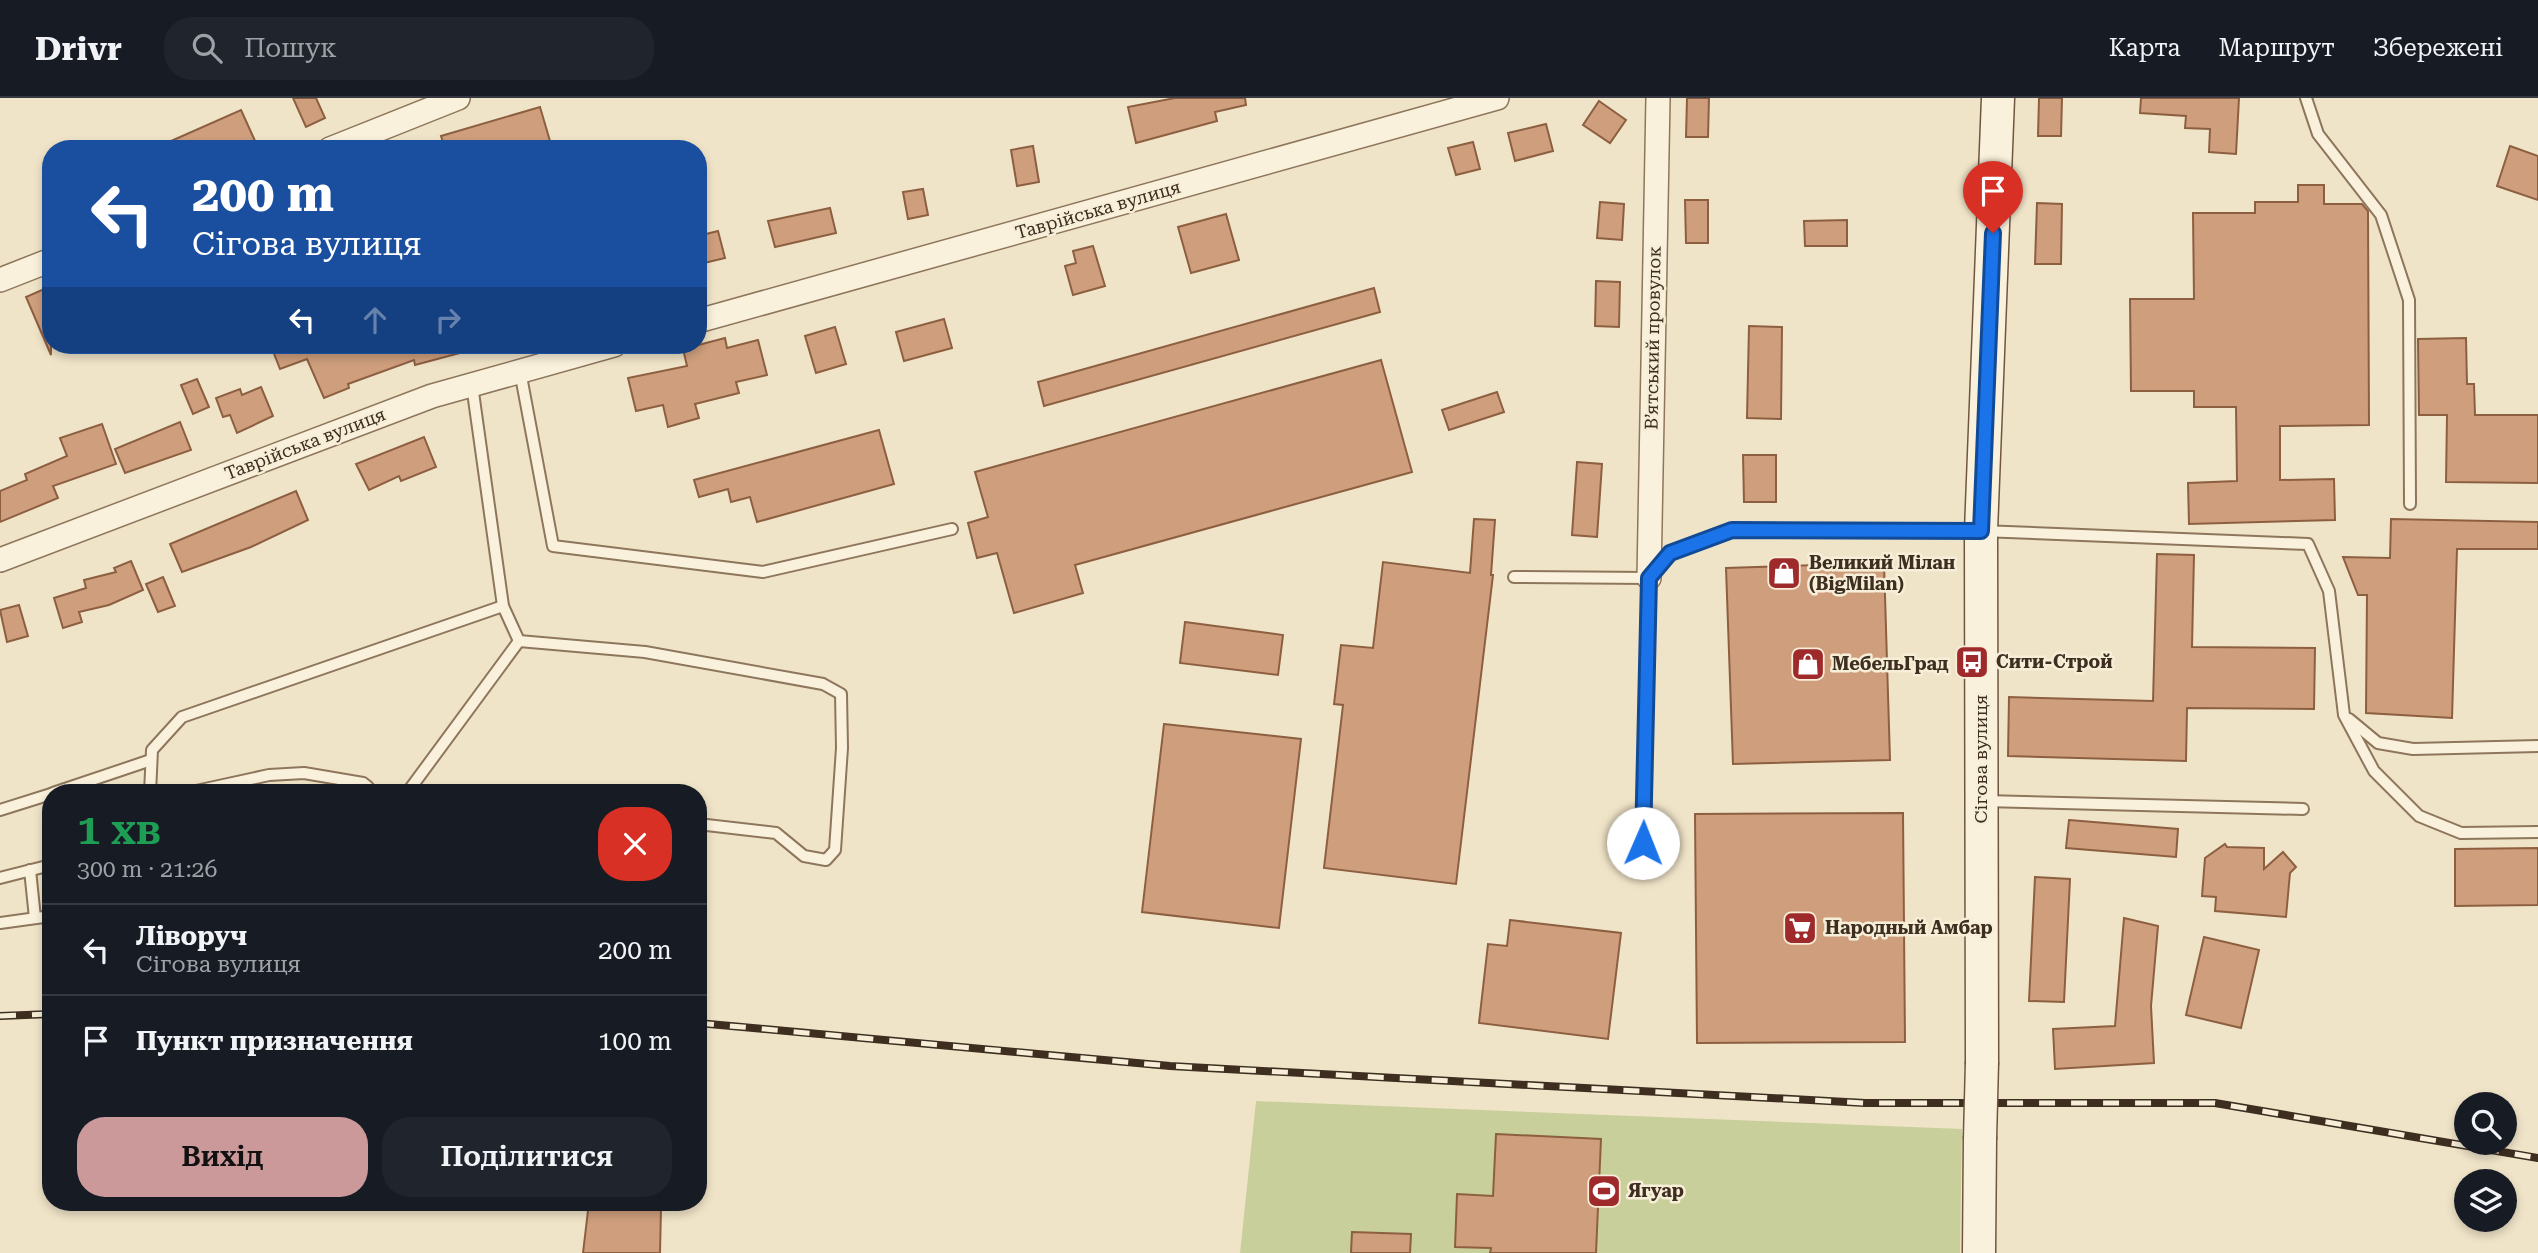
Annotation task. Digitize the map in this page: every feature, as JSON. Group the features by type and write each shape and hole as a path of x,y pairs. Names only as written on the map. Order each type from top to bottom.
{"street":[{"path":"353,140 458,98"},
{"name":"Таврійська вулиця","path":"707,318 1497,98"},
{"name":"В’ятський провулок","path":"1649,578 1658,98"},
{"name":"Сігова вулиця","path":"1979,1253 1982,1062 1981,531 1998,98"},
{"path":"0,280 42,264"},
{"name":"Таврійська вулиця","path":"0,560 419,401 581,354"}],"lane":[{"path":"2306,98 2318,134 2381,215 2409,300 2410,504"},
{"path":"520,371 553,545 763,572 952,529"},
{"path":"472,385 503,607 519,641"},
{"path":"1643,843 1649,578 1670,553 1732,530 1981,531 2308,544 2329,591 2344,715 2374,771 2419,816 2461,833 2538,832"},
{"path":"1514,577 1649,578"},
{"path":"150,784 152,750 182,717 503,607"},
{"path":"414,784 519,641"},
{"path":"519,641 645,652 823,684 841,694 842,748 835,850 826,860 804,856 776,833 707,825"},
{"path":"2344,715 2378,743 2413,749 2538,746"},
{"path":"79,784 151,760"},
{"path":"228,784 269,775 304,773 364,784"},
{"path":"0,810 42,796"},
{"path":"1981,801 2303,810"},
{"path":"0,878 42,867"},
{"path":"30,870 35,918"},
{"path":"0,923 42,917"}],"green space":[{"name":"Ягуар","path":"1256,1101 1962,1129 1960,1253 1240,1253"}],"building":[{"path":"293,98 316,98 325,118 306,127"},
{"path":"1175,98 1245,98 1246,105 1215,112 1217,121 1136,143 1128,107"},
{"path":"1687,98 1709,98 1708,137 1686,137"},
{"path":"2039,98 2062,98 2061,136 2038,136"},
{"path":"2141,98 2239,98 2236,154 2209,152 2210,129 2185,128 2186,116 2140,113"},
{"path":"1599,101 1626,120 1610,143 1583,125"},
{"path":"540,107 550,140 442,140 441,136"},
{"path":"241,110 255,140 173,140"},
{"path":"1546,124 1553,151 1515,161 1508,133"},
{"path":"1473,142 1480,169 1456,175 1448,148"},
{"path":"1033,146 1039,182 1017,186 1011,150"},
{"path":"2510,146 2538,156 2538,200 2497,186"},
{"path":"2298,185 2324,185 2324,204 2362,204 2368,211 2369,425 2280,426 2280,480 2334,479 2335,520 2189,524 2188,483 2237,481 2236,407 2194,407 2194,391 2131,391 2130,299 2194,299 2193,213 2255,213 2255,202 2298,202"},
{"path":"923,189 928,215 908,219 903,192"},
{"path":"1685,200 1708,200 1708,243 1686,243"},
{"path":"1600,202 1624,204 1622,240 1597,238"},
{"path":"2037,203 2062,204 2061,264 2035,264"},
{"path":"830,208 836,233 775,247 768,221"},
{"path":"1226,214 1239,260 1191,273 1178,227"},
{"path":"1847,220 1847,246 1805,246 1804,221"},
{"path":"718,231 725,258 707,262 707,234"},
{"path":"1093,246 1105,286 1073,295 1065,266 1076,263 1073,251"},
{"path":"1596,281 1620,282 1619,327 1595,326"},
{"path":"1374,288 1380,312 1044,406 1038,382"},
{"path":"42,290 42,334 26,297"},
{"path":"944,319 952,348 904,361 896,332"},
{"path":"1749,326 1782,327 1781,419 1747,418"},
{"path":"835,327 846,364 816,373 805,336"},
{"path":"725,338 727,348 758,340 767,375 736,382 739,393 695,404 699,418 668,427 663,405 636,411 628,378 687,366 684,354 707,354 707,343"},
{"path":"2466,338 2467,384 2474,384 2475,415 2538,415 2538,483 2446,482 2447,415 2419,415 2418,339"},
{"path":"274,354 456,354 415,365 414,360 348,384 349,388 324,398 307,359 280,369"},
{"path":"1381,360 1412,472 1075,565 1083,593 1014,613 997,553 977,558 968,523 988,517 975,472"},
{"path":"197,379 209,407 193,414 181,385"},
{"path":"261,387 273,416 237,433 230,415 223,417 216,398 240,389 242,395"},
{"path":"1497,392 1504,412 1449,430 1442,410"},
{"path":"180,422 191,450 125,473 115,449"},
{"path":"102,424 116,464 53,486 58,498 0,522 0,491 27,480 25,474 67,456 60,438"},
{"path":"879,430 894,484 757,522 750,497 731,502 728,489 699,497 694,480"},
{"path":"424,437 436,467 401,481 399,476 369,490 356,464"},
{"path":"1743,455 1776,455 1776,502 1744,502"},
{"path":"1577,462 1602,464 1597,537 1572,535"},
{"path":"296,491 308,520 251,547 182,572 170,544"},
{"path":"1474,519 1495,520 1493,575 1456,884 1324,868 1343,705 1334,704 1341,645 1373,648 1383,562 1470,573"},
{"path":"2391,519 2538,522 2538,549 2457,549 2452,718 2366,713 2367,595 2358,595 2343,557 2390,558"},
{"path":"2157,554 2194,555 2192,647 2315,648 2314,709 2187,708 2186,761 2008,756 2009,697 2153,701"},
{"path":"131,561 143,590 109,605 79,612 82,622 63,628 54,598 86,588 84,580 116,572 114,568"},
{"name":"МебельГрад","path":"1884,563 1890,760 1733,764 1726,568"},
{"path":"163,577 175,606 158,612 146,584"},
{"path":"19,605 28,636 7,642 0,610"},
{"path":"1185,622 1283,635 1278,675 1180,663"},
{"path":"1164,724 1301,739 1279,928 1142,912"},
{"name":"Народный Амбар","path":"1903,813 1905,1042 1697,1043 1695,814"},
{"path":"2069,820 2178,829 2176,857 2066,848"},
{"path":"2225,844 2227,847 2264,848 2264,869 2283,852 2296,867 2290,873 2286,917 2215,911 2216,897 2202,896 2205,858"},
{"path":"2538,848 2538,905 2455,906 2455,849"},
{"path":"2035,877 2070,879 2064,1002 2029,1001"},
{"path":"2124,918 2158,926 2151,1006 2154,1063 2055,1069 2053,1029 2115,1026"},
{"path":"1510,920 1621,933 1608,1039 1479,1023 1488,944 1507,946"},
{"path":"2204,937 2259,950 2241,1028 2186,1015"},
{"path":"1496,1134 1601,1139 1596,1253 1490,1253 1491,1248 1455,1247 1457,1194 1493,1196"},
{"path":"588,1211 661,1211 660,1253 583,1253"},
{"path":"1352,1232 1411,1234 1410,1253 1351,1253"}],"railway":[{"path":"0,1016 42,1014"},
{"path":"707,1024 1170,1066 1865,1103 2215,1103 2538,1158"}],"place":[{"name":"Великий Мілан (BigMilan)","path":"1784,573"},
{"name":"Сити-Строй","path":"1972,662"},
{"name":"МебельГрад","path":"1808,664"},
{"name":"Народный Амбар","path":"1800,928"},
{"name":"Ягуар","path":"1604,1191"}],"route":[{"path":"1643,843 1649,578 1670,553 1732,530 1981,531 1993,233"}]}
